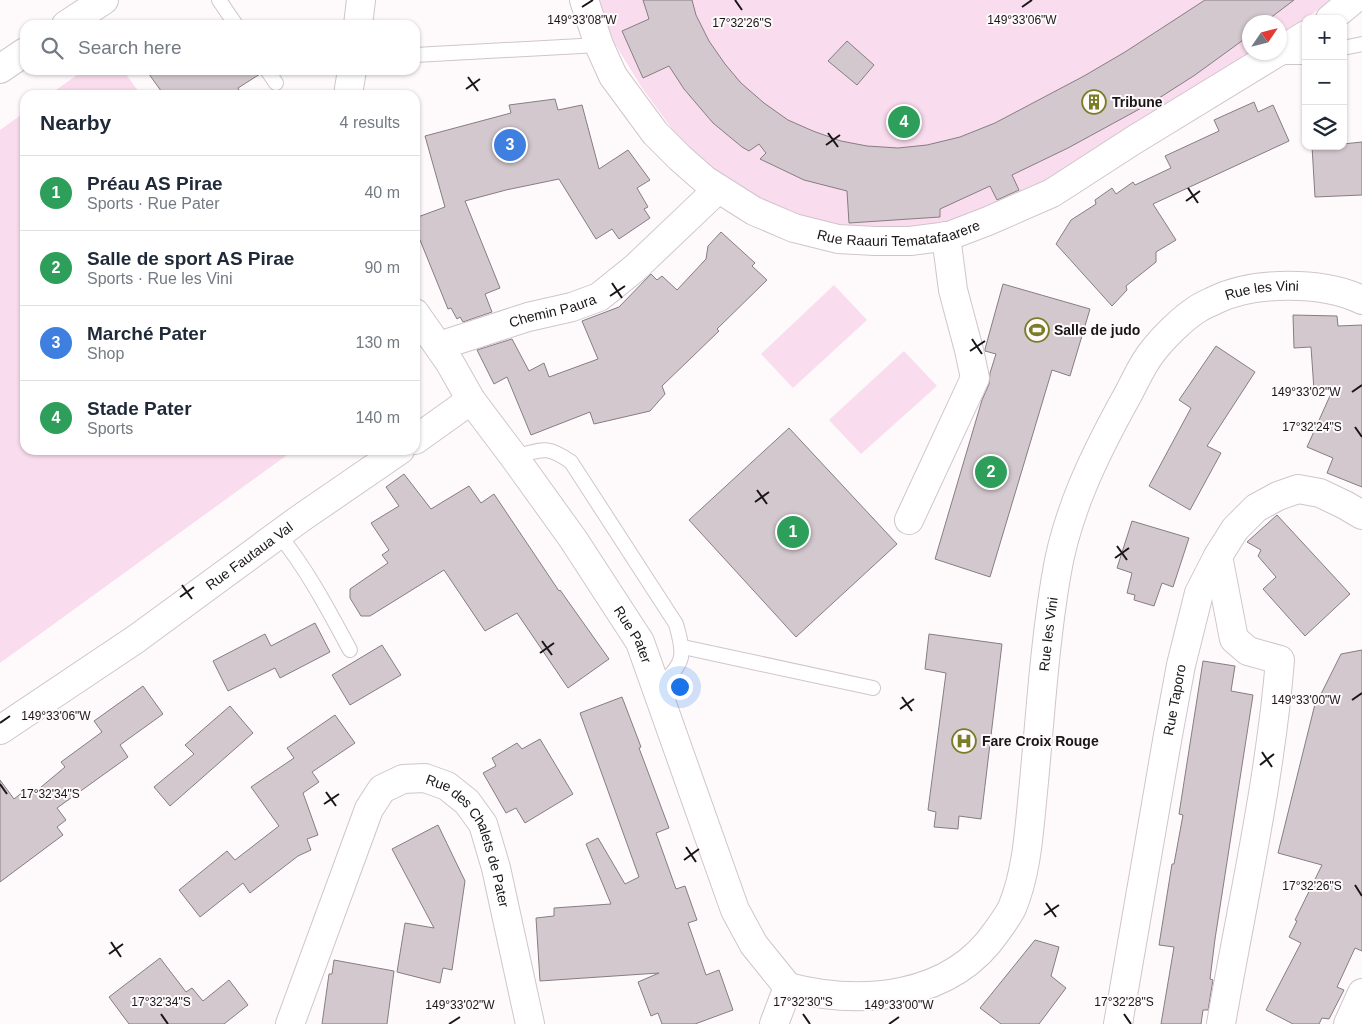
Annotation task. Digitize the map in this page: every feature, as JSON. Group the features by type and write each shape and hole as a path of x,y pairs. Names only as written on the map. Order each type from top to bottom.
{"street":[{"path":"74,20 104,0"},
{"path":"359,20 361,0"},
{"name":"Rue Raauri Tematafaarere","path":"584,0 598,45 613,76 654,133 680,158 718,189 754,211 794,228 838,239 875,242 910,241 946,236 988,221 1052,193 1134,140 1266,60"},
{"path":"1335,15 1353,0"},
{"name":"Rue Raauri Tematafaarere","path":"1287,47 1302,38"},
{"path":"0,69 20,55"},
{"path":"349,90 351,75"},
{"name":"Chemin Paura","path":"439,346 528,317 572,307 599,297 635,268 718,189"},
{"path":"908,520 975,378 953,290 946,236"},
{"path":"1332,290 1362,283"},
{"name":"Rue les Vini","path":"788,987 811,993 853,996 891,994 932,984 956,972 978,954 992,939 1011,911 1022,879 1030,822 1050,620 1064,533 1106,435 1152,352 1196,309 1221,297 1259,287 1297,287 1332,290 1362,300"},
{"name":"Rue Pater","path":"420,319 439,346 470,400 573,539 640,642 735,910 754,945 788,987"},
{"path":"420,436 470,400"},
{"name":"Rue Fautaua Val","path":"0,730 136,639 393,455"},
{"name":"Rue Taporo","path":"1118,1024 1168,735 1181,666 1199,593 1218,556 1235,529 1256,508 1278,496 1298,489 1320,493 1362,515"},
{"path":"1218,556 1234,639 1248,651 1280,660 1277,700 1258,818 1221,1024"},
{"name":"Rue des Chalets de Pater","path":"290,1024 369,810 382,789 403,779 425,778 447,786 467,802 483,824 498,877 530,1024"},
{"path":"774,1024 788,987"},
{"path":"1348,1024 1362,993"}],"lane":[{"path":"219,0 233,20"},
{"path":"1347,47 1362,44"},
{"path":"420,55 598,45"},
{"path":"1287,55 1302,57"},
{"path":"270,75 276,83"},
{"path":"514,457 544,449 556,451 571,462 676,624 682,646 680,665 657,690"},
{"path":"279,535 290,548 333,618 350,650"},
{"path":"682,646 873,688"}],"shaded area":[{"path":"596,0 1334,0 1310,15 1302,15 1302,20 1287,30 1287,15 1242,15 1242,59 991,218 894,239 755,209 692,156 642,88 615,44"},
{"path":"77,75 127,75 137,90 56,90"},
{"path":"20,116 20,455 287,455 0,663 0,130"},
{"path":"834,285 867,320 793,388 761,354"},
{"path":"904,351 937,386 861,454 829,420"}],"building":[{"name":"Tribune","path":"643,0 692,0 696,15 709,41 725,64 741,83 764,103 788,120 841,141 867,146 898,148 927,145 960,137 995,123 1125,52 1205,0 1294,0 1274,15 1242,15 1242,41 1195,75 1156,100 1068,148 1012,175 1019,190 997,200 990,186 940,209 940,217 849,223 847,191 804,180 760,159 766,153 759,144 749,151 742,147 713,123 684,89 669,66 643,78 622,31 649,19"},
{"path":"847,41 874,65 857,85 828,61"},
{"path":"150,75 258,75 238,88 239,90 160,90"},
{"path":"555,99 558,110 582,105 599,169 628,150 650,180 637,188 648,207 644,209 650,218 619,239 612,229 596,239 559,179 465,201 500,288 485,294 492,312 463,322 460,317 457,319 451,308 448,309 420,240 420,216 445,207 425,136 511,113 509,105"},
{"path":"1254,102 1258,112 1273,105 1289,141 1153,204 1176,240 1156,252 1156,262 1126,286 1127,290 1112,306 1056,244 1071,220 1096,204 1095,200 1112,188 1116,194 1133,182 1135,185 1171,168 1165,156 1219,131 1214,120"},
{"path":"1362,142 1362,195 1315,197 1312,150 1347,150 1347,144"},
{"path":"721,232 755,263 752,266 767,280 717,329 719,331 662,386 665,394 650,411 594,424 590,412 531,435 507,377 494,384 477,350 512,339 529,371 544,363 549,377 598,359 582,321 619,307 651,274 657,280 662,276 677,290 706,259 708,246"},
{"path":"1003,284 1090,309 1070,376 1052,370 990,577 935,559 982,400 989,384 990,373 996,354 985,351 985,349"},
{"path":"1293,315 1337,316 1338,326 1362,325 1362,487 1327,473 1333,458 1307,447 1333,389 1314,390 1311,347 1294,348"},
{"path":"1216,346 1255,372 1207,446 1221,453 1190,510 1149,486 1191,408 1179,400"},
{"path":"789,428 897,544 796,637 689,520"},
{"path":"404,474 431,509 469,486 481,503 494,494 559,591 609,659 568,688 517,613 485,631 444,570 370,616 361,616 350,598 350,589 388,563 382,555 389,550 371,523 399,506 386,487"},
{"path":"1277,515 1350,594 1305,636 1263,589 1276,577 1258,556 1261,550 1247,542"},
{"path":"1132,521 1189,538 1173,587 1162,583 1154,606 1134,600 1135,595 1127,593 1132,573 1117,568"},
{"path":"315,623 330,652 280,678 275,668 228,691 213,661 265,634 271,646"},
{"name":"Fare Croix Rouge","path":"929,634 1002,644 981,819 959,816 958,829 934,827 936,812 928,810 946,673 925,669"},
{"path":"382,645 401,675 350,705 332,675"},
{"path":"1362,650 1362,951 1355,948 1337,987 1344,990 1329,1019 1322,1018 1319,1024 1293,1024 1266,1010 1301,943 1289,937 1297,921 1295,920 1322,865 1278,853 1316,700 1318,700 1341,654"},
{"path":"1203,661 1235,666 1231,691 1253,695 1215,939 1210,979 1213,980 1208,1010 1203,1010 1201,1024 1161,1024 1174,947 1159,945 1172,864 1174,864 1183,815 1179,814"},
{"path":"143,686 163,714 120,745 128,757 57,808 66,820 57,827 63,835 0,882 0,780 14,799 23,792 28,798 65,767 61,762 102,732 94,721"},
{"path":"622,697 669,828 656,833 676,889 685,886 697,920 688,923 706,975 719,970 733,1010 695,1024 662,1024 658,1013 651,1016 638,982 659,973 540,981 536,918 554,916 554,908 611,904 586,844 598,838 625,884 639,877 580,713"},
{"path":"230,706 253,733 170,806 154,787 194,754 185,745"},
{"path":"335,715 355,743 312,772 319,782 303,793 318,835 307,839 311,850 298,856 250,893 243,883 200,917 179,890 227,851 235,860 279,826 251,787 294,758 287,748"},
{"path":"540,739 573,794 525,823 516,808 506,813 483,773 496,766 492,758 517,743 522,749"},
{"path":"438,825 465,881 452,970 443,968 440,983 397,972 405,923 434,928 392,849"},
{"path":"1035,940 1059,947 1051,976 1066,988 1039,1024 1001,1024 980,1008"},
{"path":"160,958 186,992 192,988 203,1001 229,980 248,1005 224,1024 129,1024 109,997"},
{"path":"334,960 394,971 387,1024 322,1024 329,974 332,974"}],"place":[{"name":"Tribune","path":"1094,102"},
{"name":"Stade Pater","path":"904,122"},
{"name":"Marché Pater","path":"510,145"},
{"name":"Salle de judo","path":"1037,330"},
{"name":"Salle de sport AS Pirae","path":"991,472"},
{"name":"Préau AS Pirae","path":"793,532"},
{"name":"Fare Croix Rouge","path":"964,741"}]}
